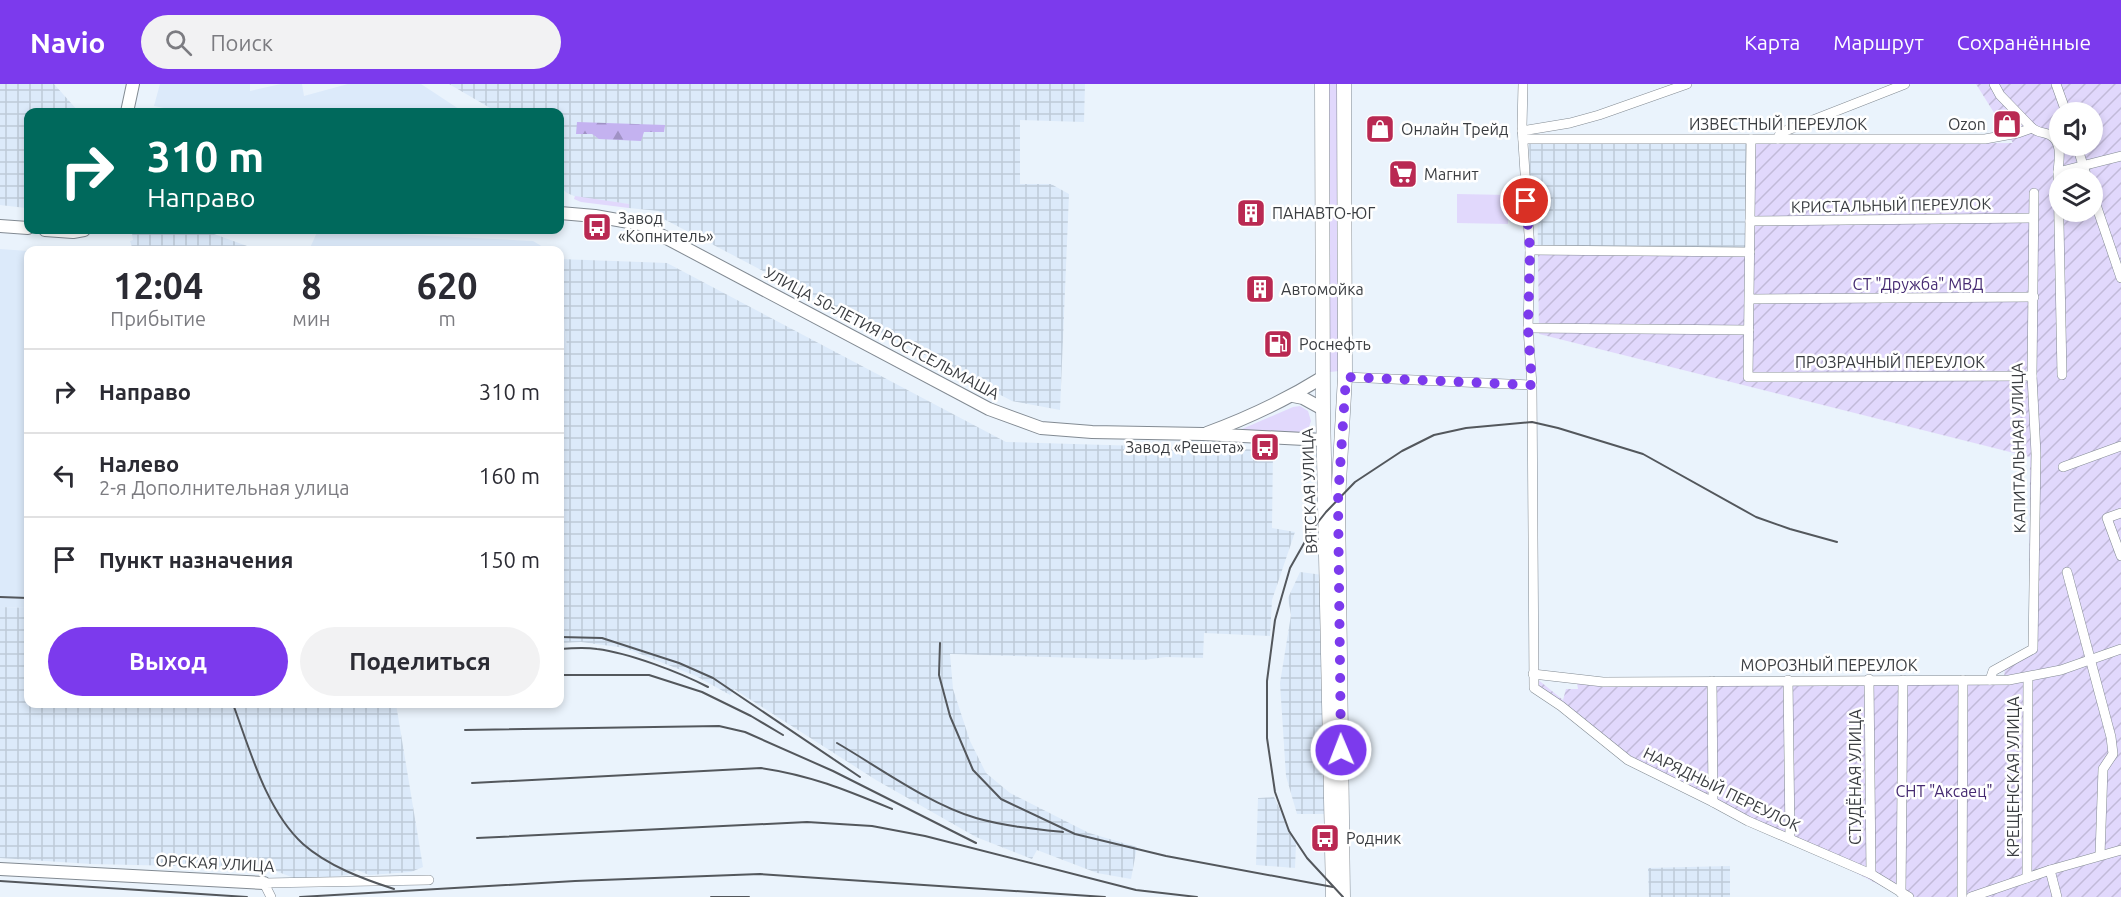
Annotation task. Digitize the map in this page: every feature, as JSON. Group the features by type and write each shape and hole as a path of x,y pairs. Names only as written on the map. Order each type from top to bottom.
{"main road":[{"path":"128,108 133,84"},
{"name":"ВЯТСКАЯ УЛИЦА","path":"1323,84 1323,409 1334,897"},
{"name":"ВЯТСКАЯ УЛИЦА","path":"1343,897 1338,500 1346,377 1344,84"},
{"name":"УЛИЦА 50-ЛЕТИЯ РОСТСЕЛЬМАША","path":"564,213 640,224 989,409 1041,428 1092,432 1203,434 1324,440"},
{"path":"0,226 24,228"},
{"path":"1203,434 1239,422 1293,396 1323,377 1346,377"},
{"path":"1293,396 1304,398 1343,423"},
{"path":"1324,440 1342,442"},
{"name":"ОРСКАЯ УЛИЦА","path":"0,869 264,883"}],"street":[{"path":"1523,84 1522,135 1530,250 1528,328 1532,385 1533,674"},
{"path":"1522,135 1599,115 1687,84"},
{"path":"1778,139 1780,133 1905,84"},
{"path":"1994,84 2000,95 2032,128 2051,135 2056,140 2059,152 2058,168"},
{"path":"2056,84 2062,102"},
{"name":"ИЗВЕСТНЫЙ ПЕРЕУЛОК","path":"1522,135 1751,139 1985,139 2032,128"},
{"path":"1528,328 1749,330 1751,139"},
{"path":"2080,156 2084,168"},
{"path":"2072,168 2121,156"},
{"name":"КАПИТАЛЬНАЯ УЛИЦА","path":"1990,680 1994,671 2033,650 2036,454 2032,376 2034,193"},
{"name":"КРИСТАЛЬНЫЙ ПЕРЕУЛОК","path":"1750,221 2032,218"},
{"path":"2059,222 2062,375"},
{"path":"2102,222 2121,278"},
{"path":"1530,250 1750,252"},
{"path":"1750,299 2034,297"},
{"name":"ПРОЗРАЧНЫЙ ПЕРЕУЛОК","path":"1749,330 1748,377 2032,376"},
{"path":"1346,377 1532,385"},
{"path":"2063,467 2121,446"},
{"path":"2121,513 2107,518 2121,556"},
{"path":"2067,572 2113,754 2103,769 2100,855"},
{"name":"МОРОЗНЫЙ ПЕРЕУЛОК","path":"1533,674 1568,680 1603,682 2009,680 2061,670 2121,649"},
{"name":"НАРЯДНЫЙ ПЕРЕУЛОК","path":"1533,674 1534,688 1561,706 1628,760 1748,821 1870,874 1905,895"},
{"name":"КРЕЩЕНСКАЯ УЛИЦА","path":"2027,878 2028,677"},
{"path":"1788,680 1790,838"},
{"name":"СТУДЁНАЯ УЛИЦА","path":"1869,680 1870,874"},
{"path":"1903,680 1905,895"},
{"path":"1962,897 1963,680"},
{"path":"1712,681 1713,802"},
{"path":"1971,897 2050,870 2121,850"},
{"path":"2050,870 2057,897"},
{"name":"ОРСКАЯ УЛИЦА","path":"264,883 429,880"},
{"path":"264,883 271,897"}],"shaded area":[{"path":"0,84 54,84 75,108 24,108 24,208 0,205"},
{"path":"160,84 250,84 250,91 281,84 302,84 304,96 348,84 421,84 457,108 164,108 154,106"},
{"path":"449,84 1085,84 1084,122 1020,120 1020,184 1051,184 1069,194 1060,410 1012,401 658,216 659,211 629,208 629,204 581,199 567,193 564,190 564,108 490,108"},
{"path":"1529,140 1751,144 1751,254 1538,253 1537,177 1530,177"},
{"path":"214,234 247,246 132,246 130,241 133,240 132,235"},
{"path":"316,234 396,234 533,241 541,246 311,246"},
{"path":"0,249 24,251 24,608 0,607"},
{"path":"564,259 667,263 1006,442 1273,450 1272,528 1295,532 1272,600 1270,636 1204,633 1203,658 1166,657 1143,660 950,654 953,689 970,741 986,773 1010,793 1089,833 1137,847 1131,879 1097,873 1037,850 1032,859 976,837 876,780 734,689 730,695 696,676 625,648 581,642 564,643 564,346 567,346 564,322"},
{"path":"564,323 567,347 564,347"},
{"path":"1300,572 1323,575 1327,814 1297,814 1286,776 1280,683 1291,615 1288,598"},
{"path":"0,607 24,608 24,708 397,708 423,867 411,872 369,875 357,870 347,875 294,878 268,868 91,864 0,858"},
{"path":"1274,797 1296,843 1295,868 1256,865 1258,798"},
{"path":"1730,866 1730,897 1649,897 1648,868"}],"green space":[{"path":"1327,84 1338,84 1339,371 1330,372 1329,367"},
{"path":"1976,84 2121,84 2121,897 1903,897 1790,839 1654,776 1535,687 1536,678 1563,700 1566,689 1578,689 1577,683 2003,685 2005,669 2029,649 2030,457 1539,334 1538,253 1750,254 1751,144 2013,143"},
{"path":"577,122 665,125 664,132 644,132 641,141 599,139 592,134 576,134"},
{"path":"1457,194 1508,195 1508,224 1457,223"},
{"path":"575,196 629,204 629,208 581,202 574,199"},
{"path":"1300,406 1308,411 1311,421 1309,427 1300,432 1242,432 1242,429"}],"railway":[{"path":"1343,897 1307,858 1289,831 1275,792 1267,738 1267,681 1275,620 1290,568 1311,531 1355,482 1402,451 1434,435 1466,428 1532,422 1643,454 1756,517 1837,542"},
{"path":"0,597 24,598"},
{"path":"564,637 602,638 679,663 713,678 860,777"},
{"path":"940,643 939,675 950,716 973,770 1001,799 1075,834 1166,856 1333,887"},
{"path":"564,649 592,648 610,651 669,669 708,687"},
{"path":"564,675 649,675 702,692 783,735"},
{"path":"234,708 260,778 290,830 303,844 323,859 358,876 394,889"},
{"path":"465,730 719,726 745,732 833,771 976,843"},
{"path":"837,743 905,785 958,812 997,823 1063,832"},
{"path":"472,783 761,768 812,779 892,809"},
{"path":"477,838 807,822 872,826 925,836 1136,890 1197,897"},
{"path":"300,897 575,881 760,874 1105,897"},
{"path":"0,881 247,897"},
{"path":"711,897 749,897"}],"place":[{"name":"Ozon","path":"2007,124"},
{"name":"Онлайн Трейд","path":"1380,129"},
{"name":"Магнит","path":"1403,174"},
{"name":"ПАНАВТО-ЮГ","path":"1251,213"},
{"name":"Завод «Копнитель»","path":"597,227"},
{"name":"Автомойка","path":"1260,289"},
{"name":"Роснефть","path":"1278,344"},
{"name":"Завод «Решета»","path":"1265,447"},
{"name":"Родник","path":"1325,838"}],"route":[{"path":"1341,750 1338,500 1346,377 1532,385 1528,328 1530,250 1526,201"}],"park label":[{"name":"СТ \"Дружба\" МВД","path":"1918,284"},
{"name":"СНТ \"Аксаец\"","path":"1944,791"}]}
